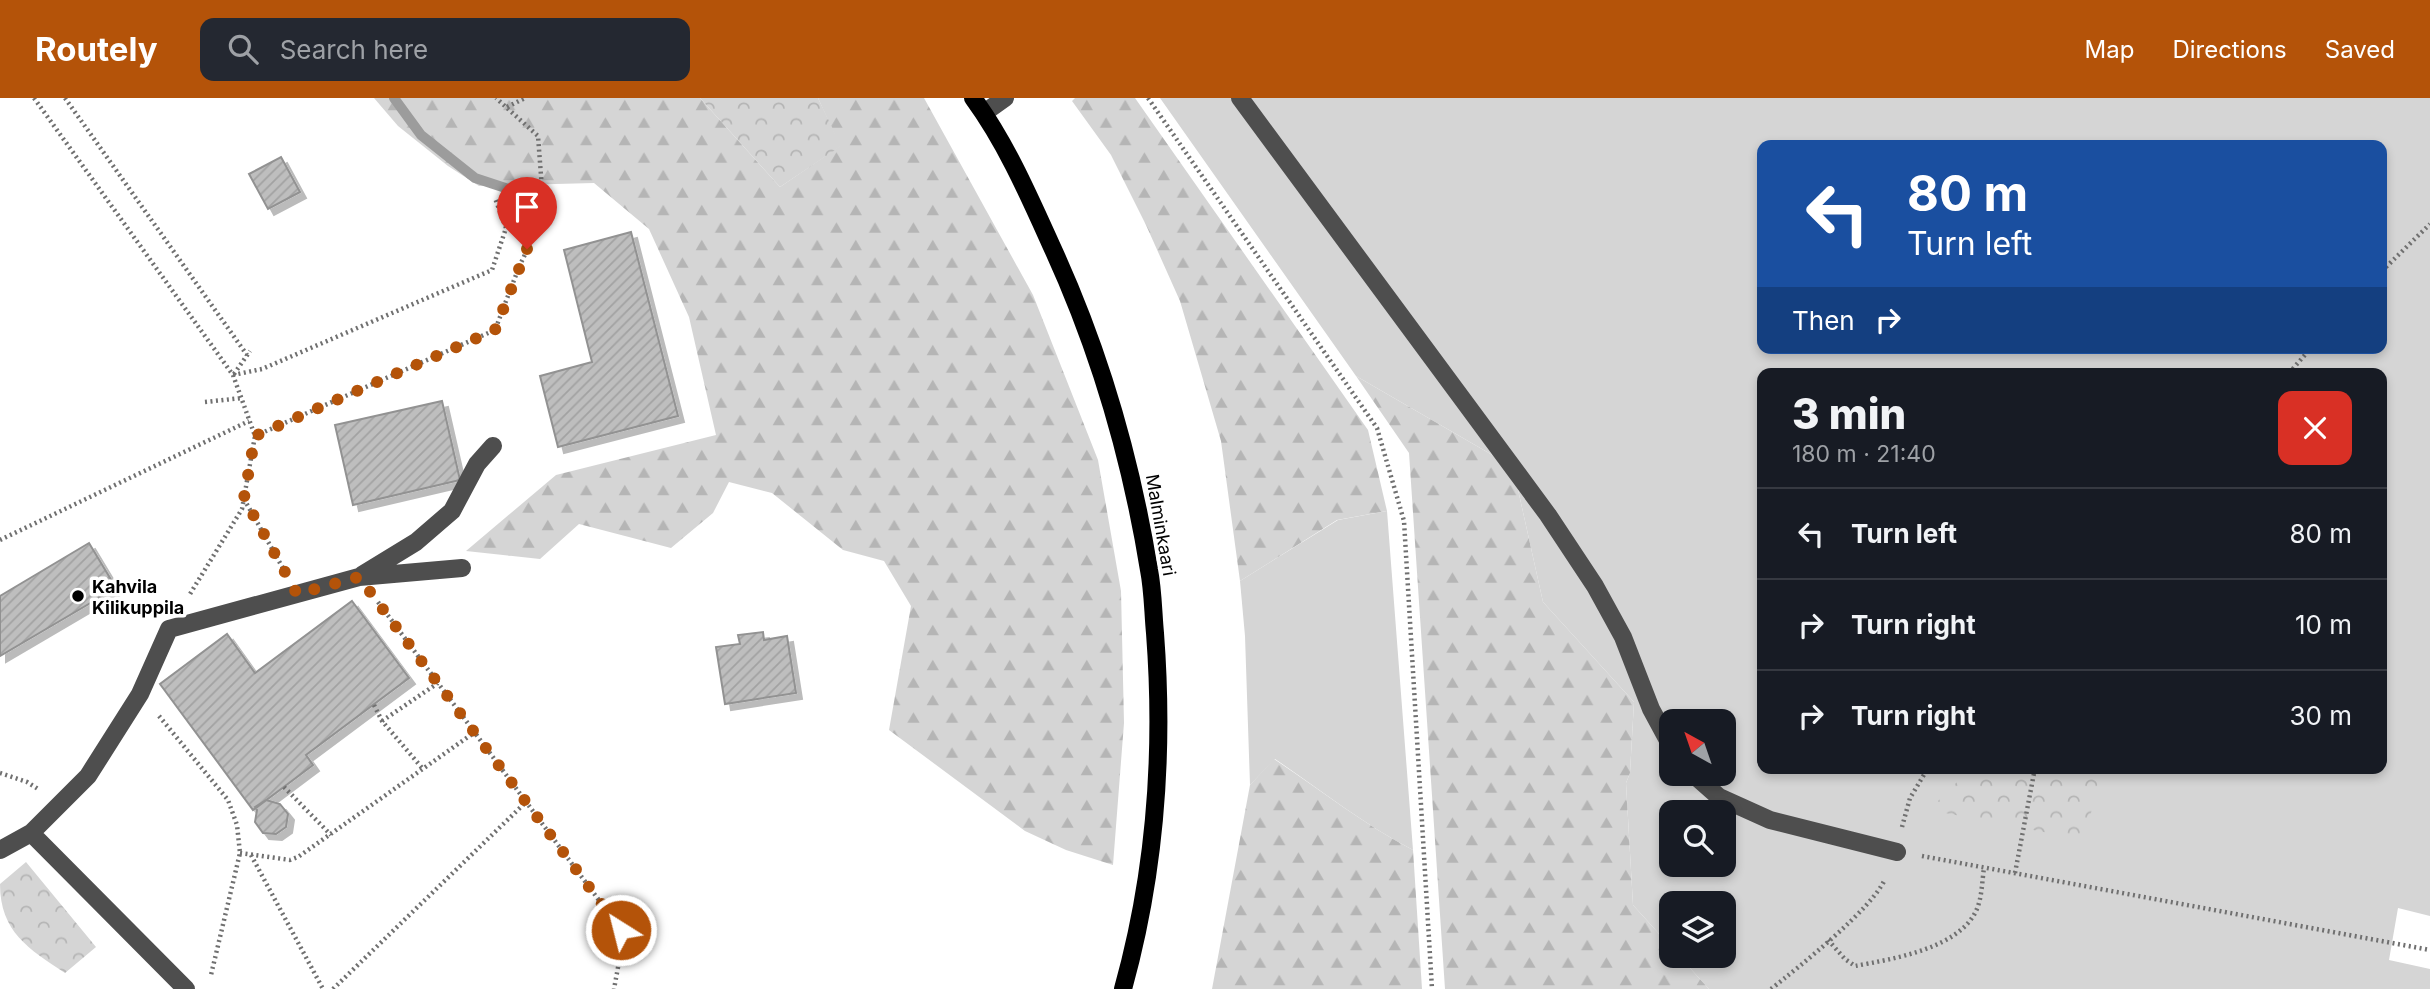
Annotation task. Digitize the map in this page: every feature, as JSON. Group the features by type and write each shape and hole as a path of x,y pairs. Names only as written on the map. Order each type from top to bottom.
{"main road":[{"name":"Malminkaari","path":"973,98 1028,194 1071,287 1129,467 1150,572 1157,661 1158,747 1143,903 1123,989"}],"lane":[{"path":"984,113 1005,98"},
{"path":"1240,98 1548,515 1595,586 1623,637 1659,724"},
{"path":"359,577 416,542 452,511 477,464 493,446"},
{"path":"0,849 31,833 88,776 140,694 169,629 359,577 462,568"},
{"path":"1707,786 1719,797 1770,820 1897,852"},
{"path":"31,833 186,989"}],"path":[{"path":"34,98 233,375 255,436 242,509 169,629"},
{"path":"65,98 248,353 233,375"},
{"path":"255,436 495,330 519,267 544,215 538,136 496,98"},
{"path":"507,107 525,98"},
{"path":"1148,98 1377,428 1404,522 1432,989"},
{"path":"233,375 261,369 492,270 506,228 495,198"},
{"path":"2387,266 2430,224"},
{"path":"2293,368 2305,354"},
{"path":"205,402 242,398"},
{"path":"0,540 249,421"},
{"path":"244,498 297,594"},
{"path":"359,577 621,930 622,946 614,989"},
{"path":"382,721 438,683"},
{"path":"140,694 228,800 237,825 240,853 209,980"},
{"path":"374,705 382,721 422,769"},
{"path":"240,853 290,860 331,835 475,733"},
{"path":"0,773 27,782 48,796 54,810"},
{"path":"1771,989 1860,911 1882,886 1897,852 1910,798 1924,774"},
{"path":"2015,873 2034,774"},
{"path":"284,787 331,835"},
{"path":"333,989 526,801"},
{"path":"1897,852 2430,950"},
{"path":"251,855 323,989"},
{"path":"1828,940 1855,966 1901,958 1942,942 1966,926 1977,910 1984,868"}],"green space":[{"path":"374,98 700,98 780,187 840,146 818,98 924,98 1033,295 1098,460 1121,591 1124,723 1113,865 1066,850 1025,831 889,730 911,606 884,561 843,550 772,493 729,482 713,513 671,548 579,524 540,559 466,551 556,475 716,435 689,317 649,229 594,183 479,186 448,166 398,126"},
{"path":"700,98 818,98 841,146 780,187"},
{"path":"1075,98 1135,98 1368,430 1387,511 1337,520 1240,581 1221,441 1180,301 1111,155 1072,101"},
{"path":"1160,98 2430,98 2430,916 2398,908 2389,960 2430,969 2430,989 1709,989 1690,968 1736,968 1736,891 1659,891 1659,934 1633,905 1626,783 1630,773 1634,702 1543,602 1513,467 1356,376"},
{"path":"1356,376 1513,467 1543,602 1634,702 1630,773 1626,783 1633,905 1659,934 1659,968 1690,968 1709,989 1445,989 1409,453"},
{"path":"1387,511 1413,850 1359,818 1275,759 1250,785 1245,636 1240,581 1338,520"},
{"path":"1274,759 1359,818 1413,850 1422,989 1212,989 1250,785"},
{"path":"1965,774 2100,774 2085,840 1935,811 1935,804"},
{"path":"26,862 96,947 65,973 19,938 5,915 0,884"}],"building":[{"path":"281,157 300,192 268,209 249,174"},
{"path":"631,232 678,416 558,447 540,376 592,362 564,250"},
{"path":"442,401 460,480 353,505 335,425"},
{"path":"89,543 116,588 0,656 0,596"},
{"path":"352,601 409,678 306,755 313,765 253,810 160,684 227,634 255,673"},
{"path":"763,632 764,640 787,636 796,693 725,704 716,647 740,644 738,635"},
{"path":"266,800 280,804 288,814 286,827 276,834 263,833 255,822 255,807"}],"waterway":[{"path":"394,98 421,135 475,178 518,192"}],"place":[{"name":"Kahvila Kilikuppila","path":"78,596"}],"route":[{"path":"527,249 495,330 255,436 244,498 297,594 359,577 621,930"}]}
